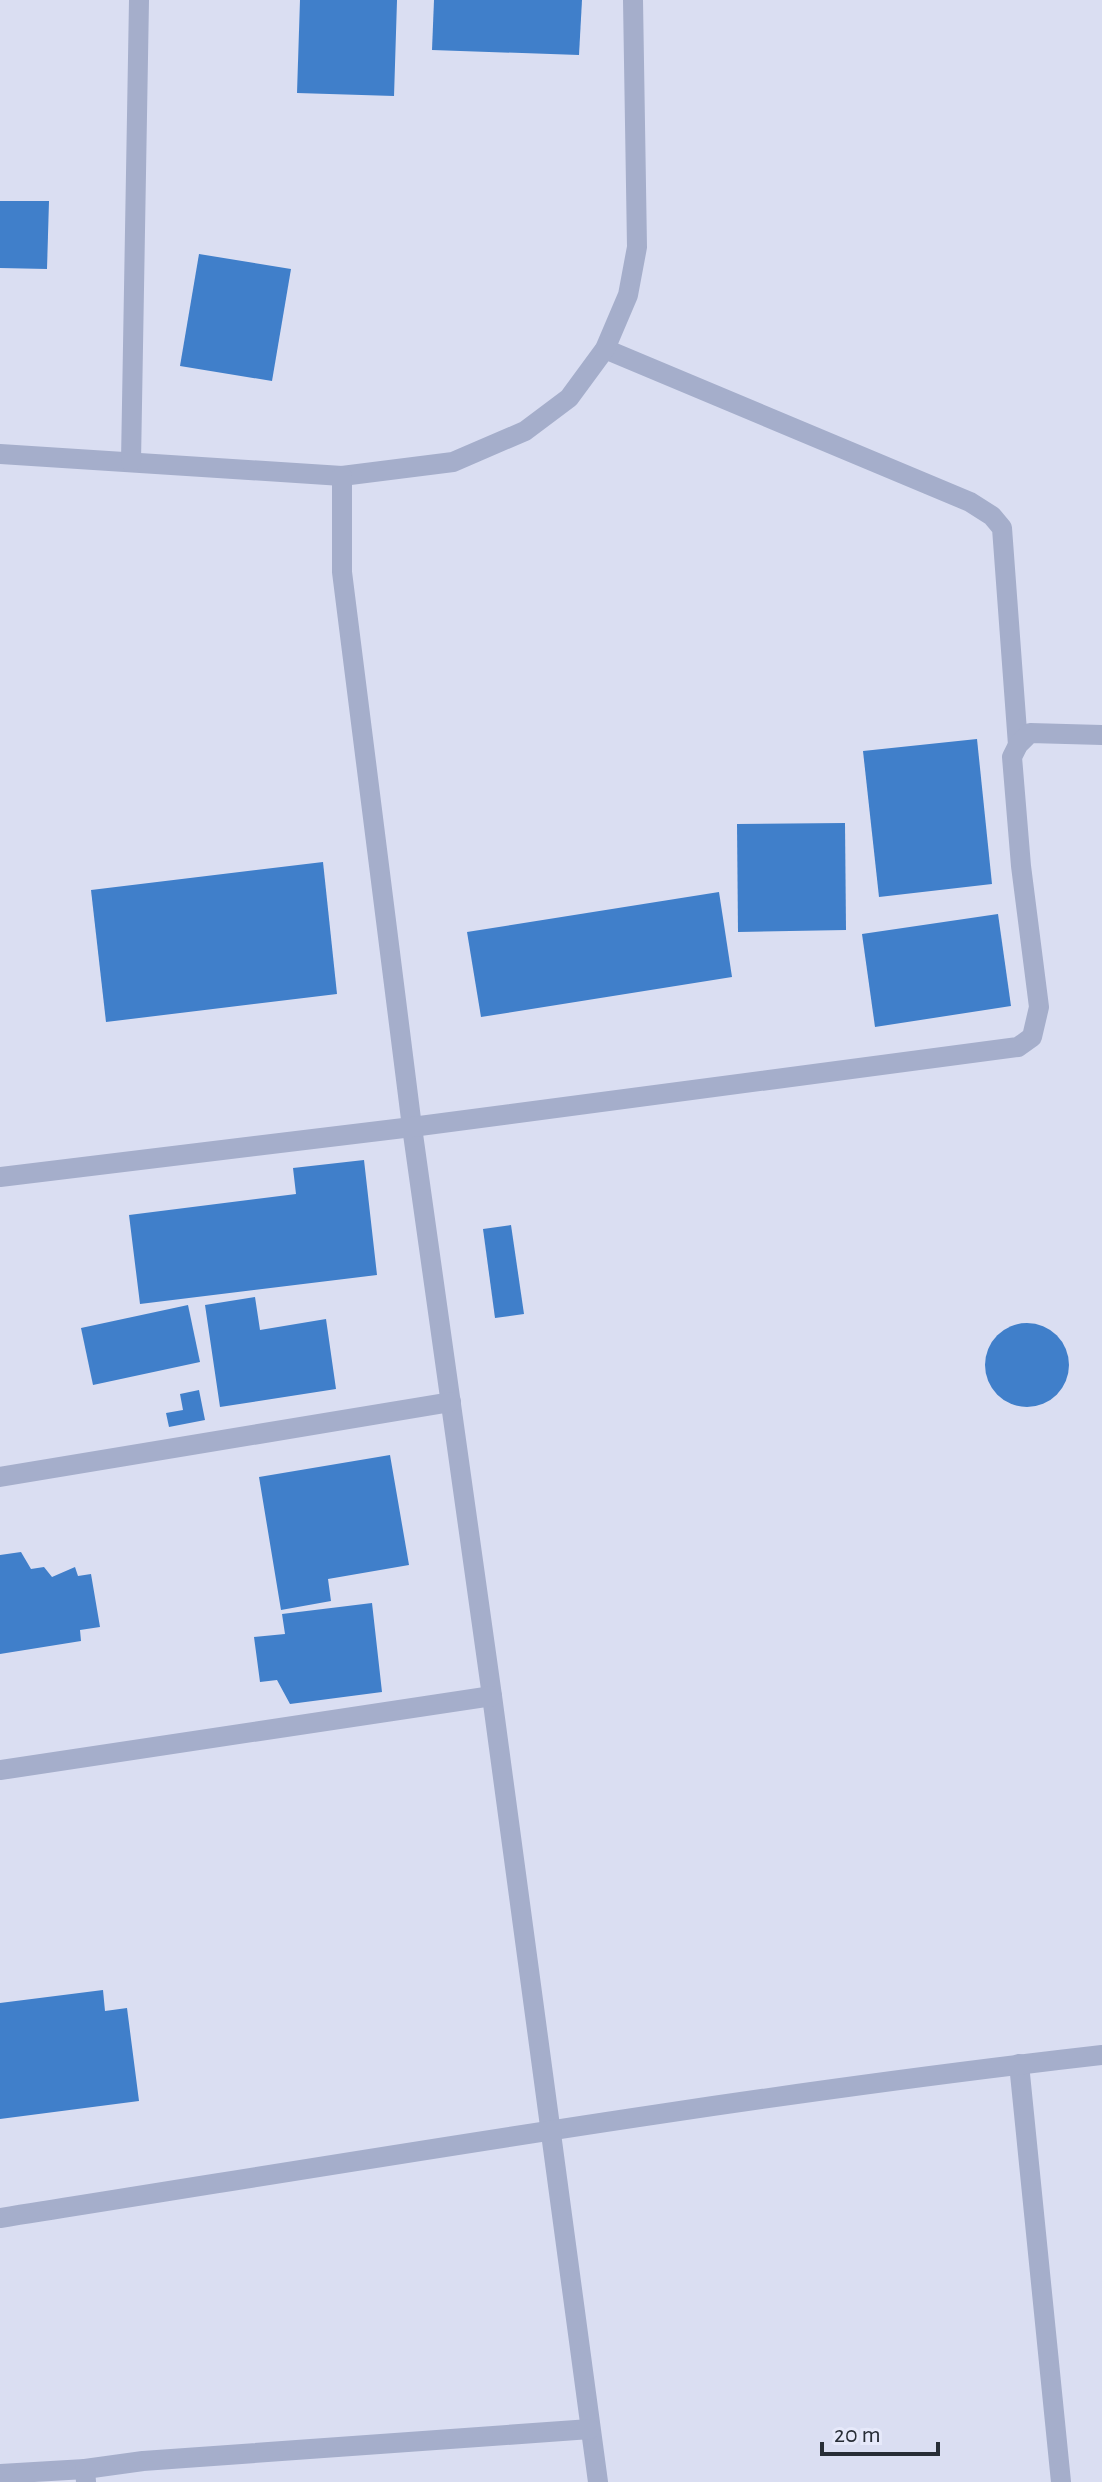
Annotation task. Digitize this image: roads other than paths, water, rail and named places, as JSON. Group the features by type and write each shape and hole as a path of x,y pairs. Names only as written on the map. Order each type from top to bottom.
{"street":[{"path":"131,462 139,0"},
{"path":"0,454 342,476 453,462 525,431 569,398 605,349 628,295 637,247 633,0"},
{"path":"605,349 970,502 992,516 1002,528 1018,745"},
{"path":"342,476 342,572 412,1127 598,2482"},
{"path":"0,1177 412,1127 1018,1047 1032,1037 1039,1007 1021,866 1012,757 1030,733 1102,735"},
{"path":"0,1477 451,1402"},
{"path":"0,1770 492,1696"},
{"path":"0,2218 551,2130 1102,2055"},
{"path":"1019,2064 1061,2482"},
{"path":"0,2474 86,2476 143,2461 590,2429"}]}
